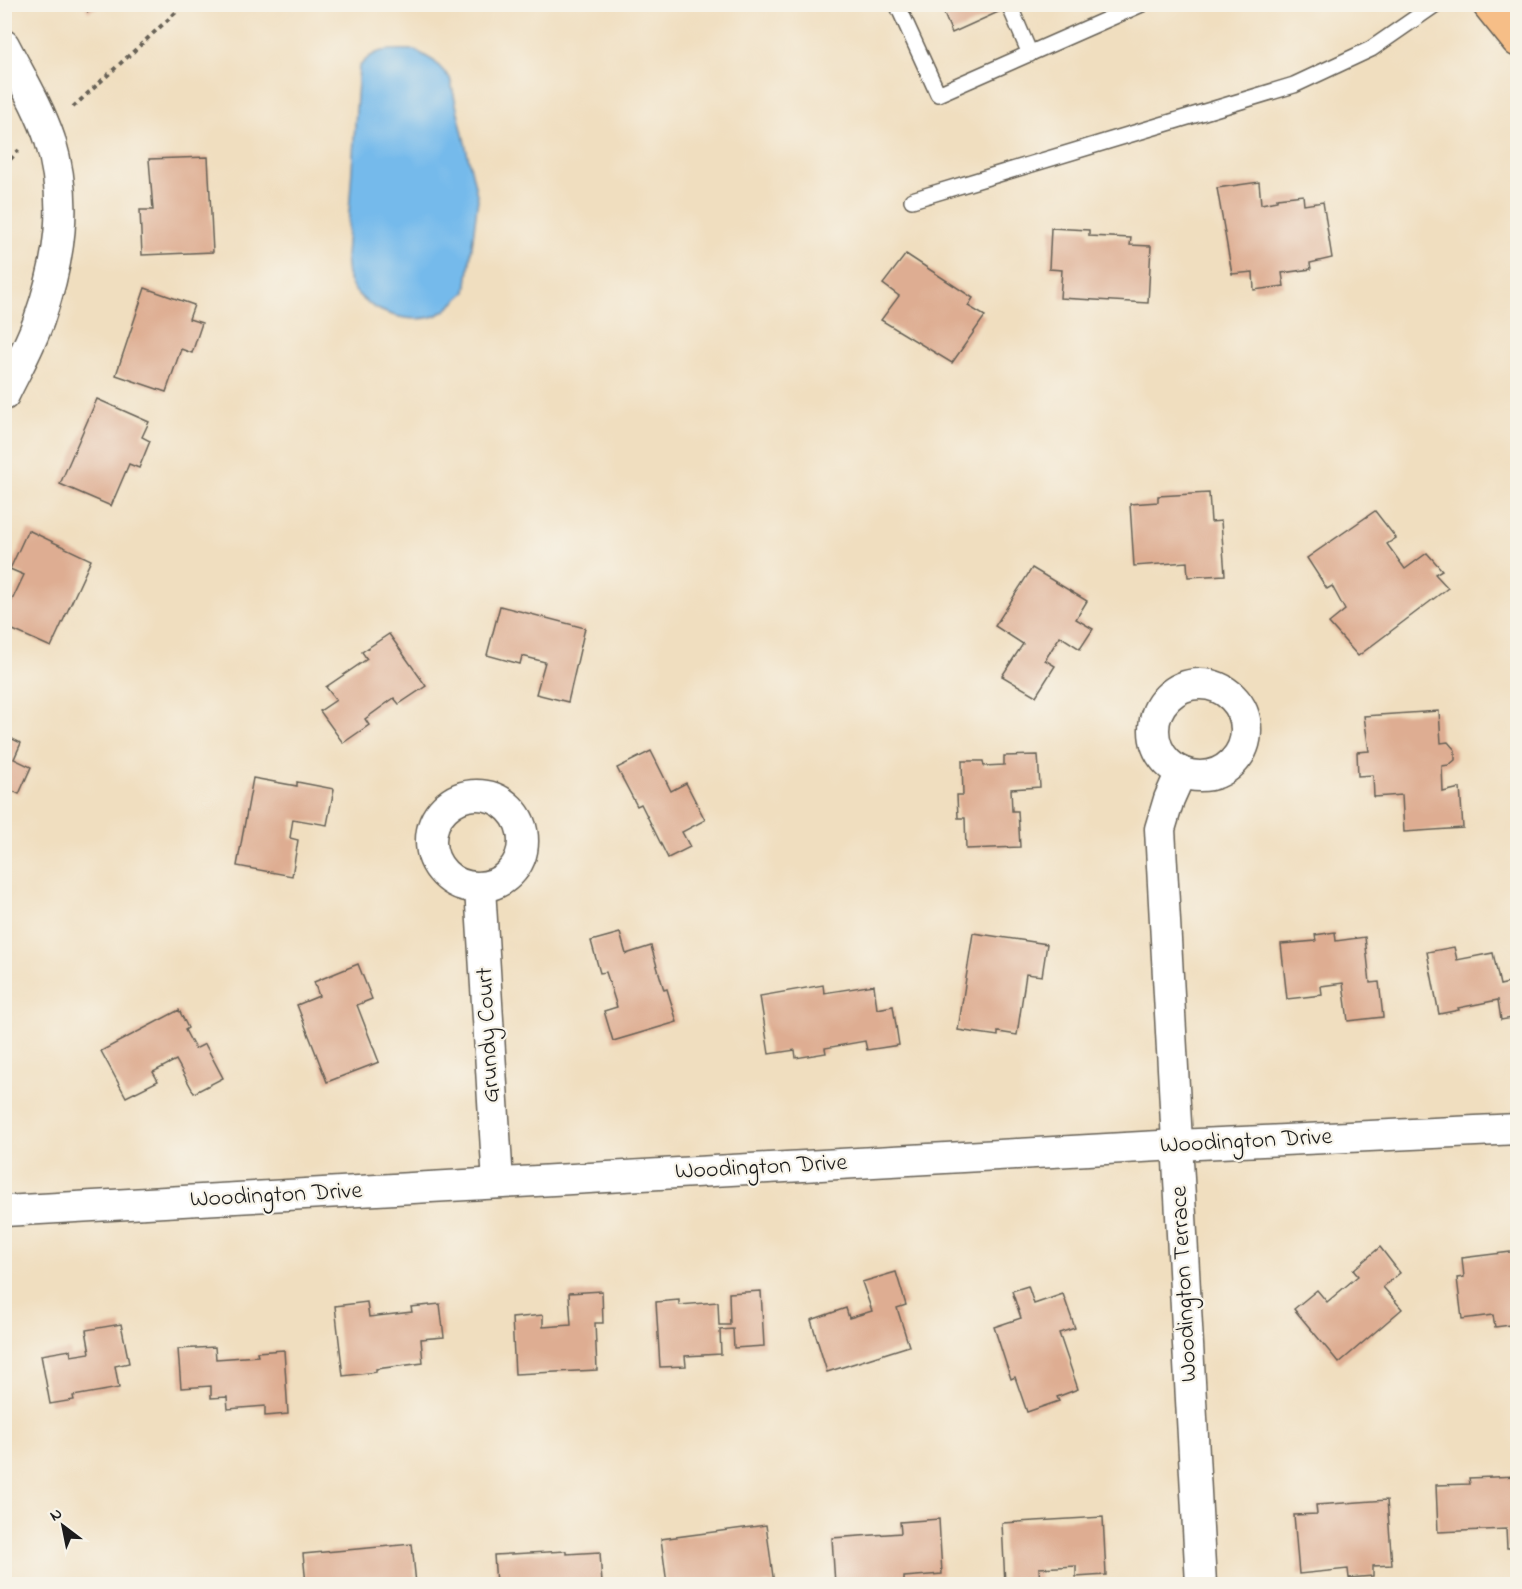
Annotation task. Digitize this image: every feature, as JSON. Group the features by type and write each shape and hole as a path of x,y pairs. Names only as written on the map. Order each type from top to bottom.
{"main road":[{"path":"1489,4 1518,40"}],"street":[{"path":"4,45 49,138 59,174 62,209 56,258 39,321 4,395"},
{"name":"Woodington Terrace","path":"1181,772 1169,799 1160,830 1201,1584"},
{"name":"Grundy Court","path":"480,888 498,1183"},
{"name":"Woodington Drive","path":"4,1211 1177,1145 1518,1130"}],"lane":[{"path":"897,4 938,94 1142,4"},
{"path":"912,200 1294,85 1371,49 1436,4"},
{"path":"1010,7 1030,54"}],"path":[{"path":"73,107 185,4"},
{"path":"4,166 19,150"}],"water":[{"path":"415,50 434,61 450,78 478,199 466,292 441,313 416,319 389,314 364,300 349,280 346,257 359,67 371,55 378,52"}],"building":[{"path":"84,4 103,4 88,12"},
{"path":"940,4 1016,4 952,33"},
{"path":"208,157 213,252 142,255 140,210 153,210 149,159"},
{"path":"1259,182 1261,204 1277,201 1277,198 1303,195 1304,205 1323,202 1332,258 1310,263 1311,269 1282,273 1284,286 1254,290 1253,272 1232,274 1217,188"},
{"path":"1051,228 1089,230 1089,236 1131,238 1130,245 1151,246 1148,303 1060,298 1062,270 1049,269"},
{"path":"906,254 973,298 968,306 985,316 952,363 881,320 899,296 883,284"},
{"path":"145,288 194,305 189,319 202,323 192,353 181,349 166,392 116,375"},
{"path":"97,399 149,422 142,437 150,441 139,468 129,464 111,506 60,484"},
{"path":"1209,493 1211,522 1221,521 1225,575 1188,577 1187,562 1134,566 1130,504 1158,502 1158,496"},
{"path":"1375,511 1396,538 1387,544 1405,569 1427,553 1442,570 1435,574 1448,588 1358,656 1329,623 1345,610 1332,586 1327,589 1307,558"},
{"path":"28,530 91,560 51,647 4,626 4,617 24,575 10,569"},
{"path":"1032,568 1087,601 1076,619 1093,629 1080,649 1060,636 1045,660 1055,666 1036,696 1002,676 1023,644 995,626"},
{"path":"500,606 585,628 568,702 536,694 545,662 522,656 520,664 487,655"},
{"path":"389,634 426,686 399,704 394,698 365,719 369,725 343,743 320,711 336,700 326,687 367,659 362,652"},
{"path":"1439,711 1441,743 1448,742 1455,750 1455,760 1449,765 1442,766 1443,792 1460,788 1463,828 1404,832 1402,795 1374,797 1373,775 1358,776 1357,752 1369,751 1364,716"},
{"path":"4,735 21,743 14,759 31,767 19,794 4,787"},
{"path":"651,751 671,791 686,783 705,820 682,832 690,847 668,858 641,804 637,806 617,768"},
{"path":"1038,755 1040,787 1011,789 1012,811 1018,811 1020,847 966,849 965,818 958,818 957,795 963,795 962,761 983,761 984,766 1004,765 1004,756"},
{"path":"253,778 297,786 297,782 334,789 327,825 293,819 290,838 298,840 292,876 237,866"},
{"path":"1335,932 1336,941 1365,937 1370,983 1379,982 1383,1017 1348,1021 1343,983 1321,986 1322,995 1287,999 1281,944 1316,941 1315,935"},
{"path":"620,933 626,954 651,946 664,990 667,989 677,1022 613,1041 604,1011 617,1007 606,972 600,973 591,941"},
{"path":"973,933 1047,944 1042,976 1026,974 1017,1035 998,1032 998,1036 958,1030"},
{"path":"1454,947 1457,960 1493,953 1500,985 1518,981 1518,1017 1501,1020 1498,1000 1439,1014 1427,952"},
{"path":"358,964 372,999 357,1005 379,1062 327,1082 297,1005 319,996 314,982"},
{"path":"823,985 824,993 874,985 877,1009 893,1006 899,1045 867,1050 865,1041 825,1048 826,1053 796,1058 795,1050 769,1054 760,996"},
{"path":"179,1010 188,1028 185,1030 195,1049 205,1044 223,1078 194,1093 176,1060 153,1072 158,1081 126,1097 101,1051"},
{"path":"1380,1247 1400,1273 1383,1287 1402,1309 1339,1363 1294,1309 1317,1290 1327,1302 1358,1276 1353,1270"},
{"path":"1518,1251 1518,1324 1495,1327 1493,1315 1462,1319 1457,1278 1464,1277 1462,1258"},
{"path":"896,1272 906,1305 897,1308 909,1346 827,1372 811,1320 846,1308 849,1318 872,1311 862,1282"},
{"path":"1028,1286 1034,1304 1063,1294 1075,1328 1059,1333 1078,1389 1057,1397 1059,1401 1027,1412 1015,1377 1011,1379 994,1327 1021,1318 1012,1291"},
{"path":"602,1291 603,1323 595,1323 597,1370 515,1374 512,1318 543,1315 543,1327 571,1325 569,1293"},
{"path":"761,1291 764,1346 734,1348 733,1329 720,1330 721,1354 685,1356 686,1366 660,1367 656,1302 679,1300 679,1305 718,1302 719,1325 730,1325 729,1293"},
{"path":"367,1302 369,1317 412,1312 411,1307 440,1304 444,1337 421,1339 423,1363 343,1376 335,1306"},
{"path":"121,1324 129,1363 115,1366 119,1388 73,1396 74,1400 50,1404 41,1355 70,1350 71,1356 90,1353 86,1330"},
{"path":"215,1347 216,1359 258,1356 257,1352 284,1350 288,1414 265,1416 265,1406 228,1409 227,1397 211,1398 211,1386 181,1388 178,1349"},
{"path":"1518,1476 1518,1548 1507,1548 1506,1529 1438,1532 1436,1485 1470,1484 1469,1478"},
{"path":"1387,1500 1392,1565 1373,1566 1373,1576 1349,1578 1348,1569 1299,1574 1294,1515 1317,1514 1316,1505"},
{"path":"1103,1517 1106,1575 1076,1577 1076,1566 1039,1568 1040,1584 1005,1584 1002,1523"},
{"path":"939,1519 942,1574 904,1577 904,1582 835,1584 832,1538 901,1533 900,1522"},
{"path":"766,1525 774,1584 667,1584 661,1539"},
{"path":"412,1544 416,1584 306,1584 303,1554"},
{"path":"566,1551 566,1554 600,1552 602,1584 496,1584 494,1555"}]}
